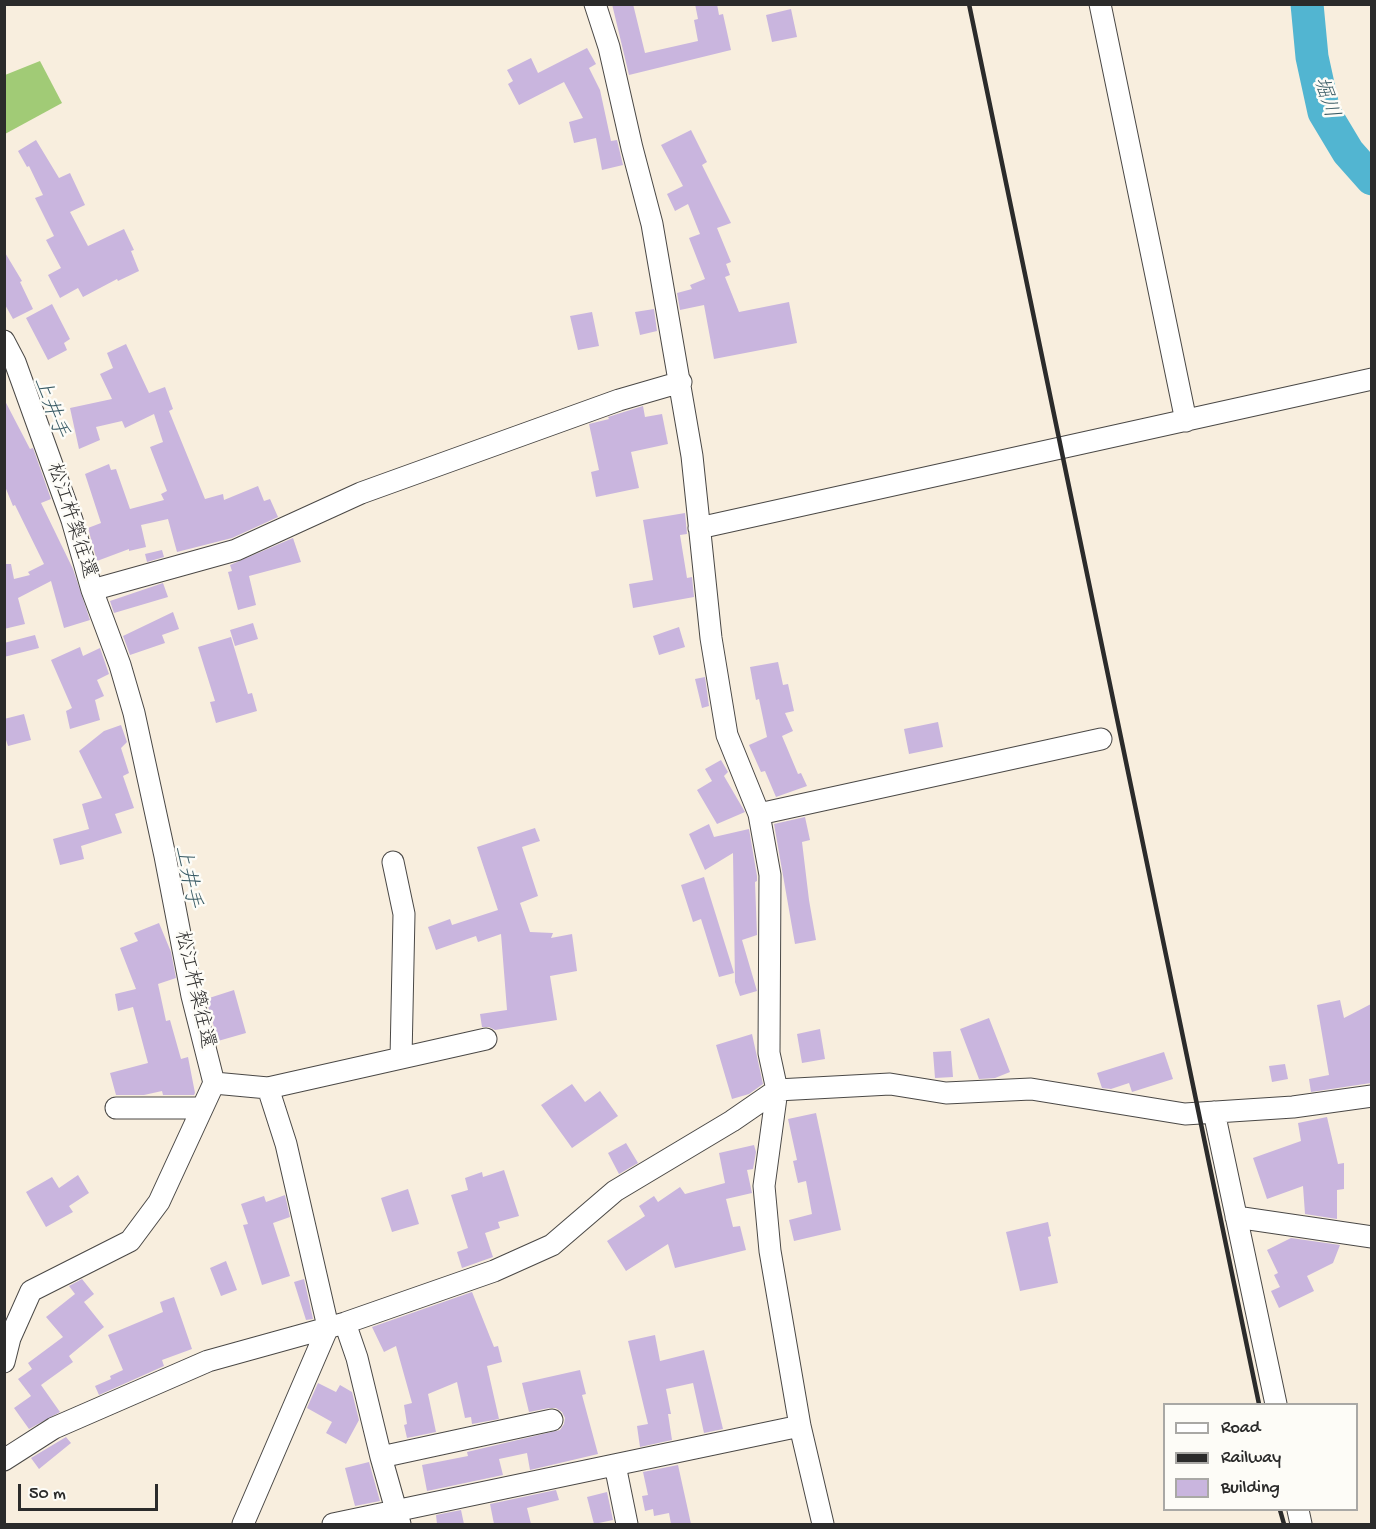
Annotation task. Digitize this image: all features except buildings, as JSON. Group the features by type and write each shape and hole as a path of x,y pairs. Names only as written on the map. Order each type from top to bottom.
{"street":[{"path":"595,4 609,46 652,224 681,382 692,456 711,638 727,735 759,814 770,875 769,1053 777,1090 764,1186 770,1251 800,1426 823,1524"},
{"path":"1100,4 1186,421"},
{"name":"松江杵築往還","path":"4,340 15,362 72,520 92,590 120,665 134,713 192,996 214,1083"},
{"path":"699,528 1371,379"},
{"path":"92,590 236,550 361,494 619,400 681,382"},
{"path":"759,814 1101,740"},
{"path":"393,862 404,914 401,1058"},
{"path":"4,1362 7,1339 31,1291 130,1241 159,1202 214,1083 268,1088 486,1039"},
{"path":"4,1460 54,1428 208,1361 337,1325 494,1271 552,1245 615,1191 732,1121 777,1090 890,1084 946,1093 1032,1089 1185,1114 1293,1107 1371,1096"},
{"path":"268,1088 337,1325 357,1358 398,1518"},
{"path":"116,1108 202,1108"},
{"path":"1214,1112 1276,1403"},
{"path":"1236,1217 1371,1237"},
{"path":"243,1524 337,1325"},
{"path":"381,1457 552,1419"},
{"path":"333,1524 398,1518 615,1465 800,1426"},
{"path":"615,1465 627,1524"}],"green space":[{"path":"40,61 62,103 5,134 5,75"}],"waterway":[{"name":"堀川","path":"1307,4 1312,57 1324,112 1348,152 1372,179"}],"railway":[{"path":"969,4 1259,1403"},
{"path":"1280,1511 1284,1524"}],"water label":[{"name":"上井手","path":"49,408"},
{"name":"上井手","path":"186,877"}]}
